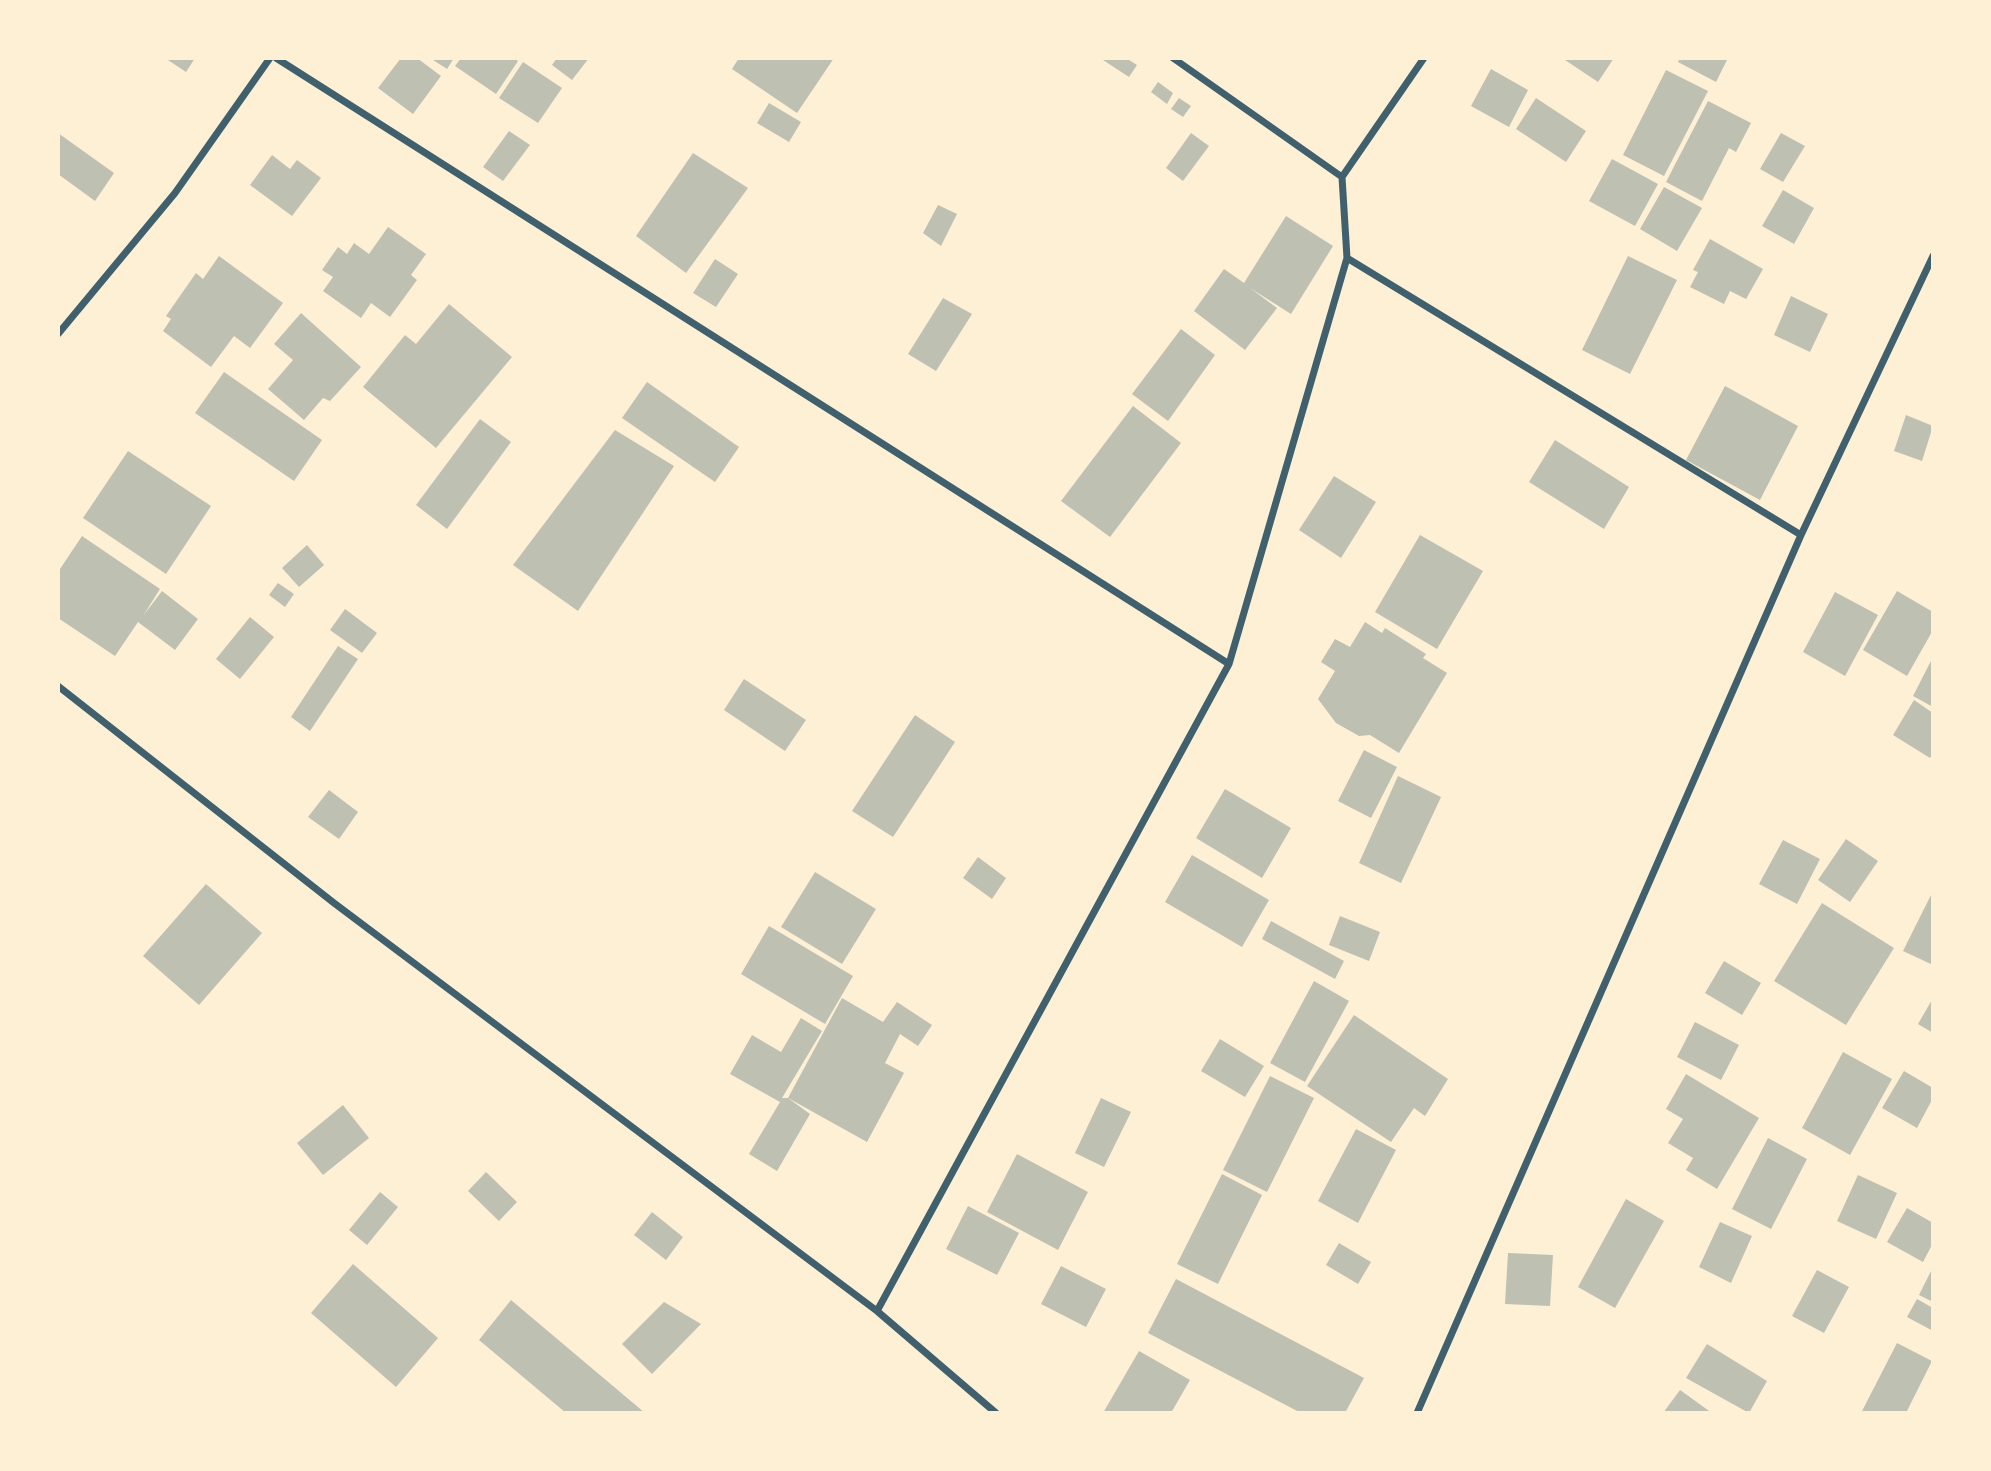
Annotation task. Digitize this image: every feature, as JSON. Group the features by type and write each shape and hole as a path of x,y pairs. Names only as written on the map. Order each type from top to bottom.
{"street":[{"path":"58,334 175,193 270,58"},
{"path":"276,58 1229,664"},
{"path":"1173,58 1342,177"},
{"path":"877,1311 1229,664 1347,258 1342,177 1424,58"},
{"path":"1347,258 1801,535"},
{"path":"1417,1413 1801,535 1933,258"},
{"path":"58,686 334,902 877,1311 996,1413"}],"building":[{"path":"165,58 195,58 186,72"},
{"path":"401,58 417,58 441,76 413,114 378,88"},
{"path":"430,58 454,58 447,69"},
{"path":"461,58 513,58 518,61 496,94 455,66"},
{"path":"557,58 589,58 572,80 552,65"},
{"path":"739,58 834,58 797,113 732,69"},
{"path":"1100,58 1126,58 1137,65 1129,77"},
{"path":"1562,58 1614,58 1598,82"},
{"path":"1680,58 1728,58 1716,82 1678,62"},
{"path":"523,62 562,88 538,123 499,98"},
{"path":"1491,69 1528,90 1509,127 1471,106"},
{"path":"1666,70 1708,91 1664,176 1623,155"},
{"path":"1158,82 1173,93 1167,104 1151,92"},
{"path":"1179,98 1191,106 1183,117 1171,109"},
{"path":"1536,98 1586,131 1566,162 1516,129"},
{"path":"1708,101 1751,123 1736,152 1729,148 1702,201 1666,182"},
{"path":"769,103 801,122 789,142 757,123"},
{"path":"509,131 530,145 503,181 483,167"},
{"path":"58,133 114,173 95,201 58,174"},
{"path":"1191,133 1209,146 1183,181 1166,168"},
{"path":"1781,133 1805,146 1783,182 1760,169"},
{"path":"693,153 748,188 686,273 636,236"},
{"path":"272,155 290,169 297,160 321,178 292,216 250,185"},
{"path":"1612,159 1658,184 1635,226 1589,201"},
{"path":"1664,187 1702,208 1677,251 1640,229"},
{"path":"1783,190 1814,208 1794,244 1762,226"},
{"path":"938,205 957,214 941,246 923,233"},
{"path":"1286,216 1333,246 1291,314 1250,288 1277,308 1245,350 1194,311 1224,269 1244,283"},
{"path":"388,227 426,254 411,275 417,280 390,317 371,303 361,318 323,291 333,277 322,270 338,247 347,254 354,243 369,254"},
{"path":"1710,239 1763,269 1746,299 1730,291 1724,304 1690,287 1698,272 1693,270"},
{"path":"219,256 283,303 250,348 234,336 211,367 163,331 171,319 166,316 196,273 203,279"},
{"path":"1628,256 1677,280 1630,374 1582,350"},
{"path":"715,259 738,274 716,307 693,293"},
{"path":"1791,296 1828,314 1810,352 1774,335"},
{"path":"943,298 972,314 936,371 908,354"},
{"path":"449,304 512,357 436,448 363,387 405,335 416,344"},
{"path":"301,313 361,367 330,401 323,398 304,420 268,389 293,360 274,344"},
{"path":"1181,329 1215,355 1168,421 1132,394"},
{"path":"224,372 322,440 294,481 195,413"},
{"path":"647,382 739,447 715,482 622,418"},
{"path":"1725,386 1798,426 1760,500 1686,460"},
{"path":"1133,406 1181,443 1110,537 1061,501"},
{"path":"1906,415 1933,426 1922,461 1894,451"},
{"path":"480,419 511,442 447,529 416,505"},
{"path":"615,430 674,466 578,611 513,565"},
{"path":"1555,440 1629,487 1604,529 1529,482"},
{"path":"128,451 211,506 166,574 83,518"},
{"path":"1334,476 1376,502 1341,558 1299,530"},
{"path":"1420,535 1483,571 1437,649 1375,612"},
{"path":"82,536 160,589 143,616 162,591 198,619 175,650 138,622 115,656 58,618 58,572"},
{"path":"307,545 324,565 299,587 282,568"},
{"path":"278,583 294,594 285,607 269,595"},
{"path":"1897,591 1933,612 1933,630 1907,676 1863,650"},
{"path":"1835,592 1878,615 1845,676 1803,652"},
{"path":"345,609 377,633 362,653 330,630"},
{"path":"250,617 274,637 240,679 216,659"},
{"path":"1365,622 1382,633 1385,628 1426,654 1423,658 1447,673 1399,753 1370,735 1359,736 1336,723 1318,699 1335,671 1321,662 1335,639 1350,647"},
{"path":"338,646 358,659 310,731 291,717"},
{"path":"1933,657 1933,707 1913,696"},
{"path":"744,679 806,720 785,751 724,710"},
{"path":"1914,700 1933,713 1933,753 1930,758 1893,735"},
{"path":"915,715 955,742 893,837 852,811"},
{"path":"1364,750 1397,767 1371,818 1338,801"},
{"path":"1398,776 1441,797 1401,883 1359,863"},
{"path":"1225,789 1291,828 1262,878 1196,838"},
{"path":"329,790 358,812 339,839 308,817"},
{"path":"1846,839 1878,861 1850,902 1818,880"},
{"path":"1783,840 1820,859 1797,904 1759,884"},
{"path":"1192,855 1269,900 1242,947 1165,902"},
{"path":"978,857 1006,878 992,899 963,878"},
{"path":"815,872 876,909 842,964 781,927"},
{"path":"206,884 262,933 199,1005 143,956"},
{"path":"1933,891 1933,965 1903,951"},
{"path":"1822,903 1894,948 1846,1025 1774,981"},
{"path":"1340,916 1380,932 1369,961 1329,945"},
{"path":"1271,921 1344,961 1335,979 1262,939"},
{"path":"769,926 853,976 825,1024 741,974"},
{"path":"1724,961 1761,983 1742,1015 1705,993"},
{"path":"1314,981 1349,1001 1305,1082 1270,1063"},
{"path":"842,998 883,1022 897,1002 932,1025 918,1046 900,1034 885,1063 904,1073 867,1142 788,1098"},
{"path":"1933,998 1933,1033 1918,1024"},
{"path":"1354,1015 1448,1079 1425,1116 1414,1108 1391,1142 1307,1086"},
{"path":"801,1018 822,1031 782,1098 788,1098 810,1114 777,1171 749,1154 780,1102 730,1074 752,1035 781,1052"},
{"path":"1695,1022 1739,1045 1721,1080 1677,1057"},
{"path":"1220,1039 1264,1066 1245,1097 1201,1071"},
{"path":"1843,1052 1892,1079 1850,1155 1802,1128"},
{"path":"1904,1071 1933,1088 1933,1098 1917,1128 1882,1108"},
{"path":"1686,1074 1759,1118 1717,1189 1686,1170 1693,1158 1668,1143 1683,1119 1666,1109"},
{"path":"1270,1076 1314,1098 1267,1192 1223,1170"},
{"path":"1101,1098 1131,1112 1104,1167 1075,1153"},
{"path":"343,1105 369,1138 323,1175 297,1143"},
{"path":"1356,1129 1396,1150 1358,1223 1318,1201"},
{"path":"1768,1138 1807,1159 1771,1229 1732,1209"},
{"path":"1017,1154 1088,1192 1058,1250 987,1212"},
{"path":"486,1172 517,1202 499,1221 468,1191"},
{"path":"1222,1174 1262,1195 1218,1284 1177,1264"},
{"path":"1858,1175 1897,1193 1876,1239 1837,1221"},
{"path":"380,1192 398,1207 367,1245 349,1230"},
{"path":"1626,1199 1664,1221 1615,1308 1578,1287"},
{"path":"968,1206 1019,1233 997,1275 946,1249"},
{"path":"1907,1208 1933,1223 1933,1243 1923,1262 1887,1242"},
{"path":"652,1212 683,1237 666,1260 634,1235"},
{"path":"1720,1222 1752,1236 1731,1283 1699,1267"},
{"path":"1339,1243 1371,1262 1358,1284 1326,1265"},
{"path":"1508,1253 1553,1255 1550,1306 1505,1304"},
{"path":"353,1264 438,1338 396,1387 311,1313"},
{"path":"1061,1266 1106,1289 1086,1327 1041,1304"},
{"path":"1817,1270 1849,1287 1824,1333 1792,1316"},
{"path":"1931,1271 1933,1273 1933,1302 1919,1295"},
{"path":"1176,1279 1364,1378 1345,1413 1301,1413 1148,1333"},
{"path":"1917,1299 1933,1308 1933,1331 1907,1317"},
{"path":"511,1300 645,1413 566,1413 479,1340"},
{"path":"664,1302 701,1324 652,1374 622,1344"},
{"path":"1897,1343 1932,1361 1906,1413 1861,1413"},
{"path":"1707,1344 1767,1381 1749,1413 1686,1378"},
{"path":"1139,1351 1190,1380 1171,1413 1103,1413"},
{"path":"1680,1390 1712,1413 1663,1413"}]}
